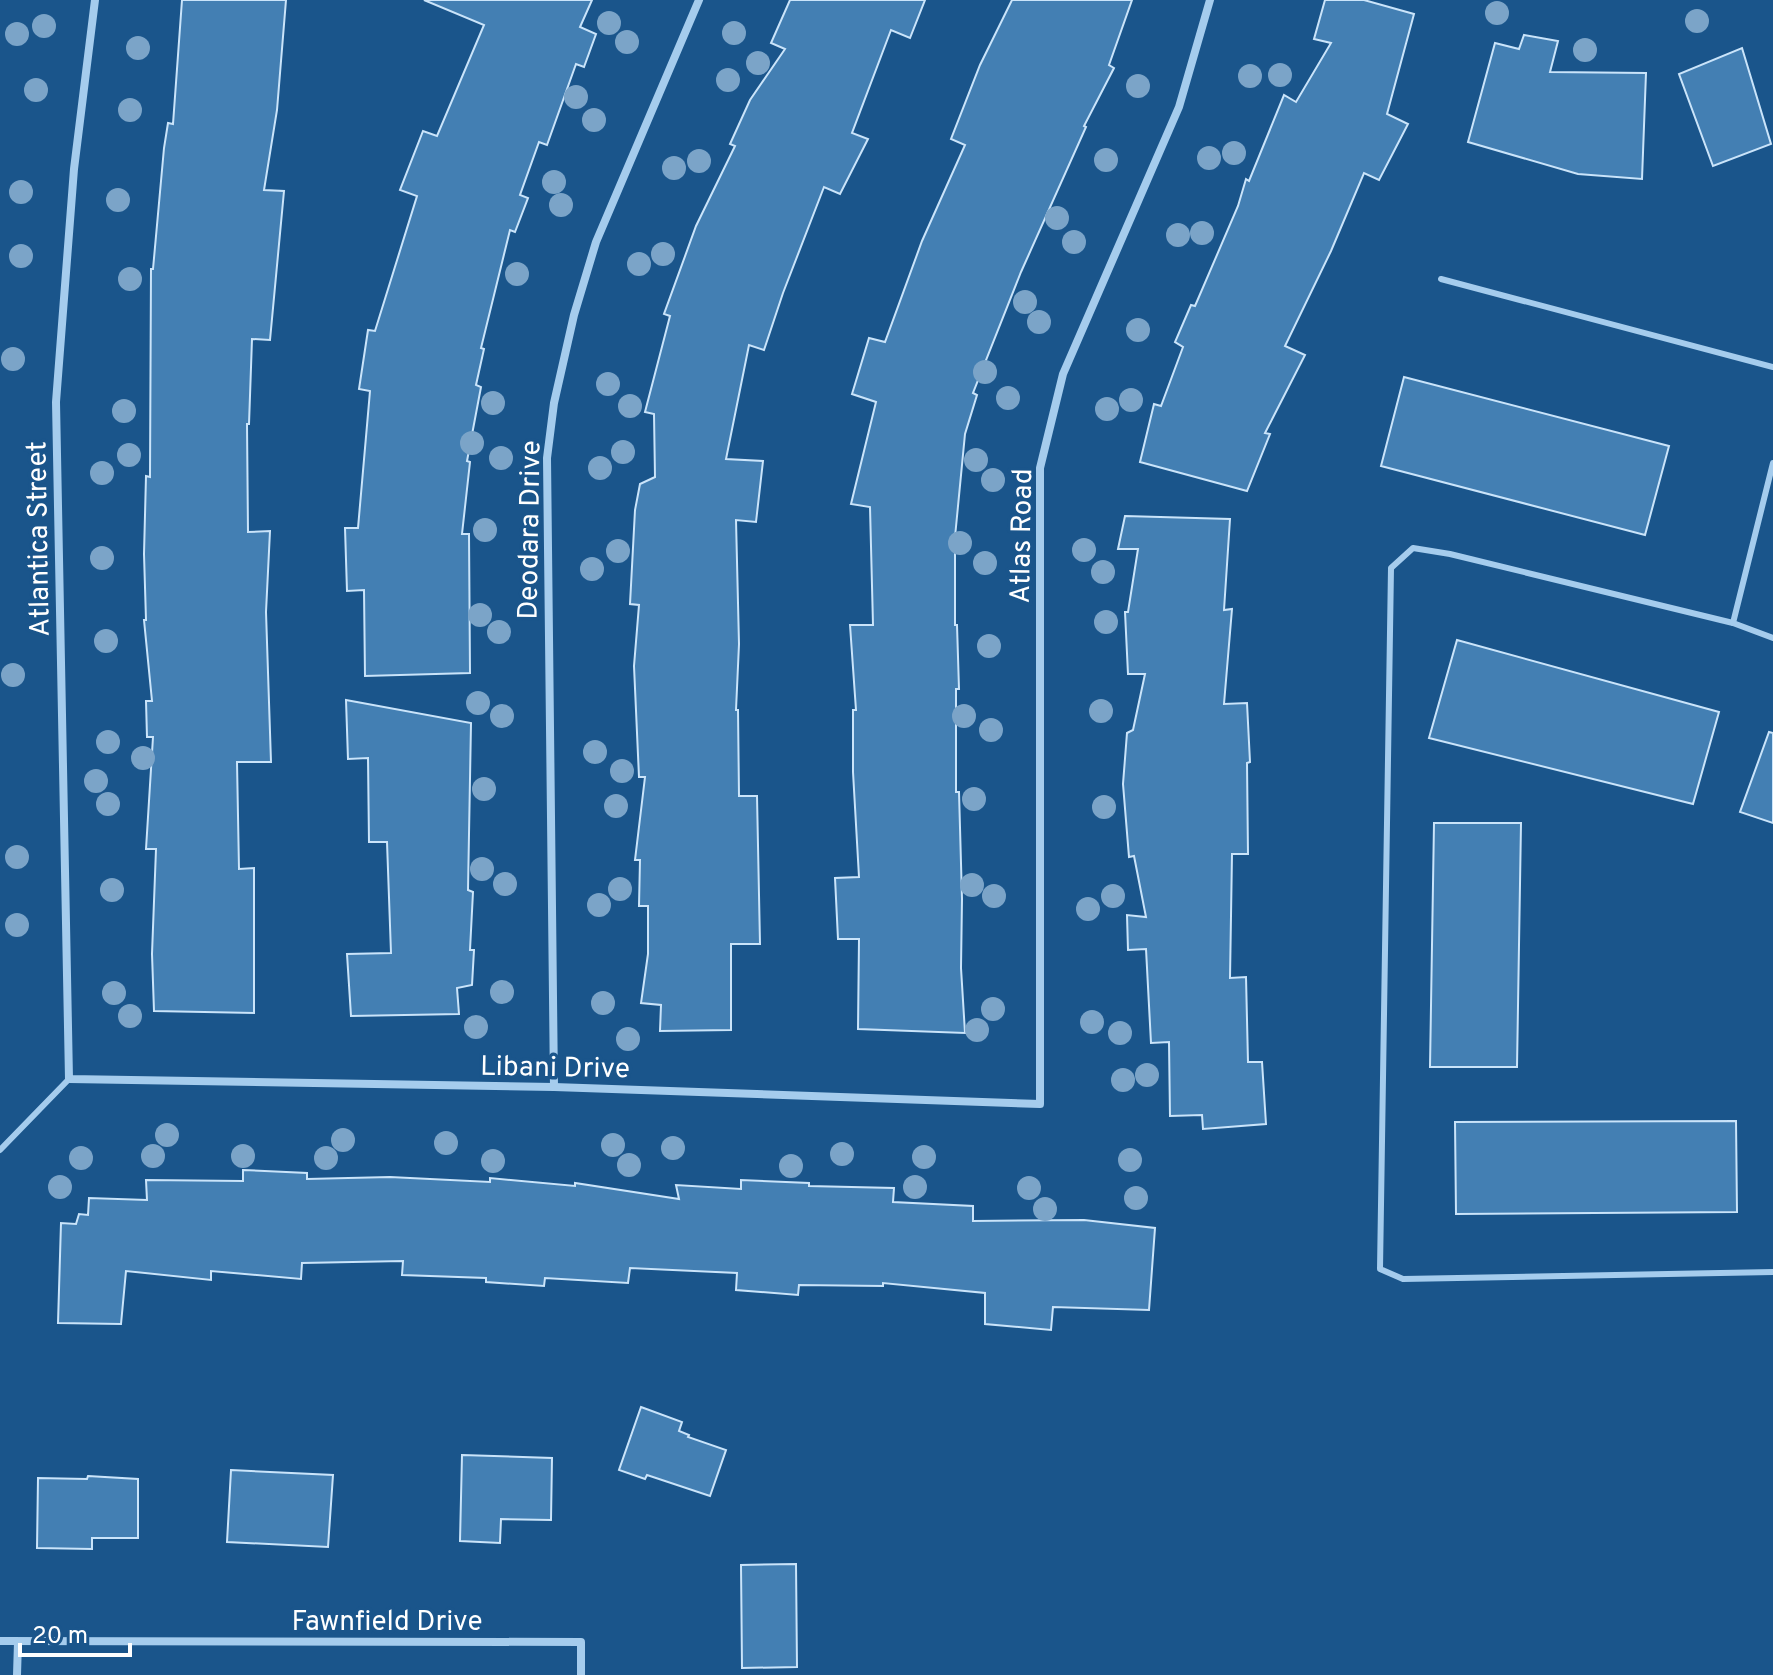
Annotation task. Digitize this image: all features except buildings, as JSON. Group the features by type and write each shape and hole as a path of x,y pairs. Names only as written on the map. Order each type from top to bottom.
{"street":[{"name":"Atlantica Street","path":"69,1079 56,402 74,169 95,0"},
{"name":"Deodara Drive","path":"554,1087 547,458 554,403 574,315 596,242 699,0"},
{"name":"Atlas Road","path":"1040,1104 1040,468 1063,374 1179,107 1210,0"},
{"name":"Libani Drive","path":"69,1079 554,1087 1040,1104"},
{"name":"Fawnfield Drive","path":"0,1641 581,1642 581,1675"},
{"path":"17,1675 18,1642"}],"lane":[{"path":"1441,279 1773,367"},
{"path":"1733,623 1773,463"},
{"path":"1773,638 1733,623 1450,554 1413,548 1391,568 1380,1269 1403,1279 1773,1272"},
{"path":"0,1150 69,1079"}]}
